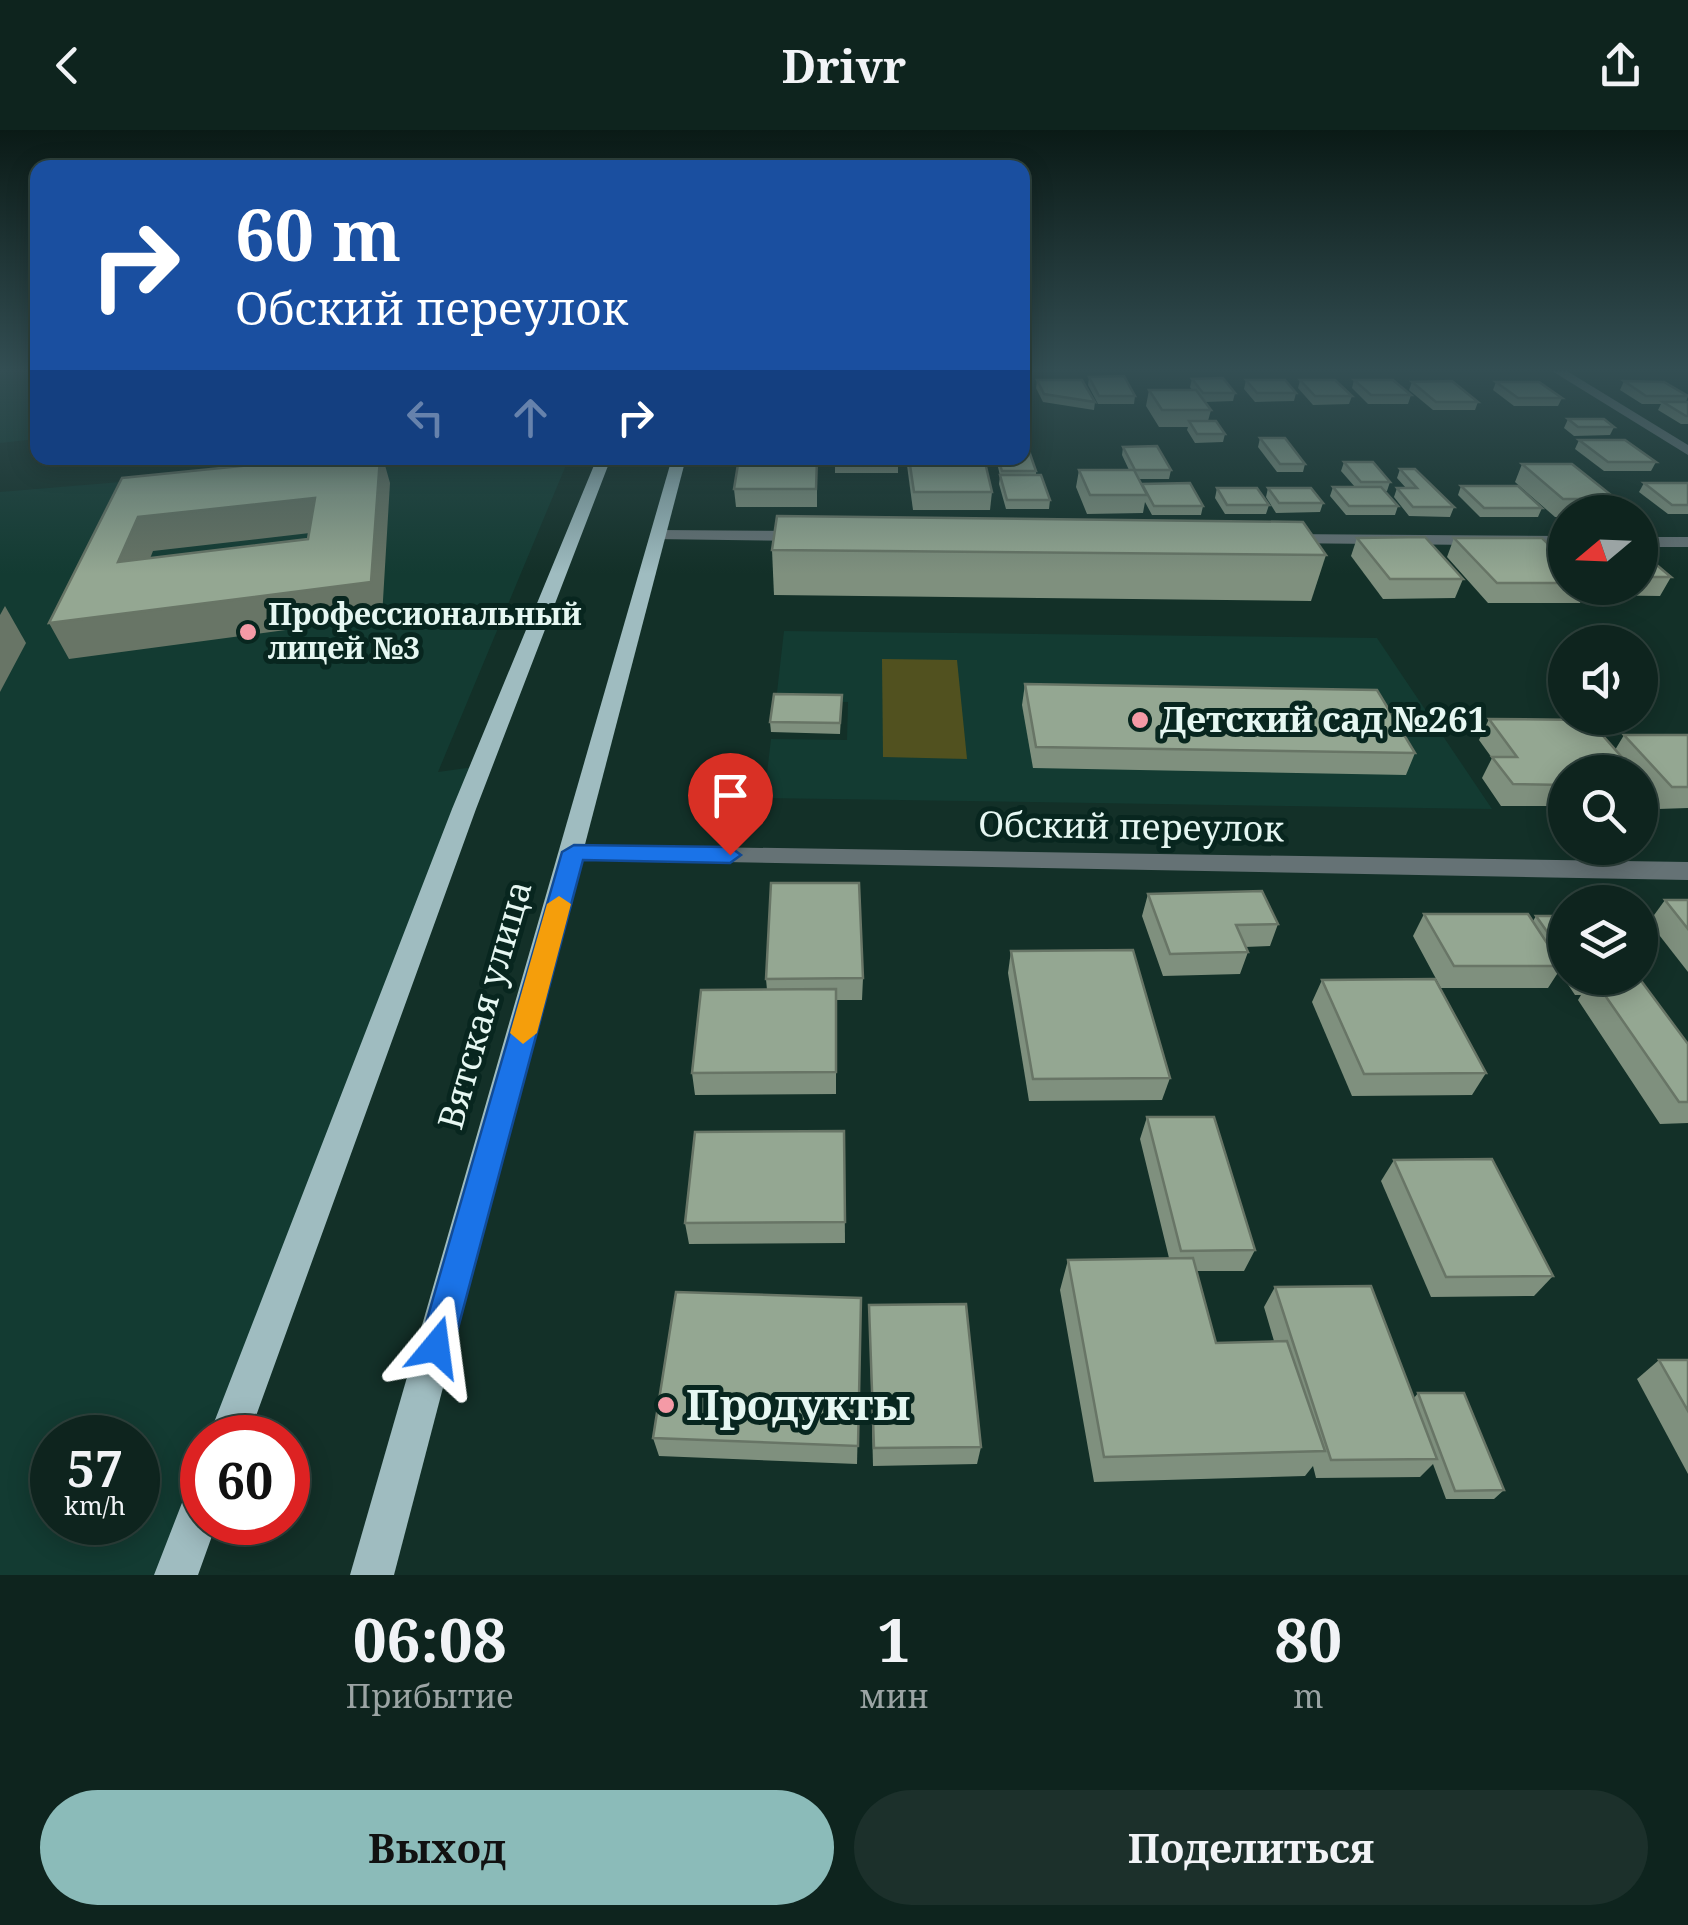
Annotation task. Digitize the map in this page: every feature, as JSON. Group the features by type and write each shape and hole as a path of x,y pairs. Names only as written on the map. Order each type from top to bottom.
{"main road":[{"path":"237,1415 464,809 601,465"},
{"name":"Вятская улица","path":"372,1575 574,852 677,465"},
{"path":"176,1575 187,1545"}],"street":[{"path":"658,535 835,536"},
{"path":"1269,539 1548,541"},
{"path":"1658,542 1688,542"},
{"name":"Обский переулок","path":"574,852 1688,872"}],"shaded area":[{"path":"0,438 30,438 30,440 0,443"},
{"path":"324,465 566,465 438,772 474,767 219,1415 180,1415 180,1511 155,1575 0,1575 0,492"},
{"name":"Детский сад №261","path":"784,631 1377,638 1492,809 764,798 771,739 847,740 848,702 776,701"},
{"path":"882,659 957,660 967,759 883,757"}],"building":[{"path":"1260,438 1285,438 1305,464 1280,464"},
{"path":"1579,440 1625,440 1656,462 1608,462"},
{"path":"1157,446 1171,470 1135,470 1123,447"},
{"path":"1030,454 1036,471 1002,471 1000,465 1030,465"},
{"path":"1344,462 1373,462 1390,482 1361,482"},
{"path":"1522,464 1572,464 1611,495 1558,495"},
{"path":"252,465 379,465 371,582 49,623 122,478","holes":["315,498 308,539 118,562 138,517"]},
{"path":"738,465 817,465 816,489 734,489"},
{"path":"910,465 986,465 992,492 914,492"},
{"path":"1400,469 1415,469 1454,507 1413,507 1397,488 1417,488"},
{"path":"1079,470 1134,470 1147,495 1090,495"},
{"path":"1000,475 1041,475 1050,500 1007,500"},
{"path":"1190,483 1203,506 1154,506 1142,484"},
{"path":"1644,483 1688,483 1688,505 1672,505"},
{"path":"1461,486 1518,486 1542,508 1484,508"},
{"path":"1333,487 1381,487 1398,506 1349,506"},
{"path":"1217,488 1257,488 1269,505 1227,505"},
{"path":"1268,488 1311,488 1323,503 1279,503"},
{"path":"777,516 1303,522 1326,555 772,550"},
{"path":"1425,537 1463,579 1390,579 1357,538"},
{"path":"1454,538 1542,538 1548,544 1548,583 1497,583"},
{"path":"1658,566 1671,577 1658,577"},
{"path":"1025,684 1377,690 1415,753 1036,747"},
{"path":"774,694 842,695 840,723 770,722"},
{"path":"1489,719 1548,720 1548,735 1602,735 1620,755 1548,755 1548,785 1513,784 1492,757 1517,757"},
{"path":"1624,735 1688,735 1688,787 1672,787 1658,772 1658,755 1642,755"},
{"path":"771,883 859,883 863,978 766,979"},
{"path":"1262,891 1278,924 1236,925 1248,952 1170,954 1148,894"},
{"path":"1665,900 1688,900 1688,929"},
{"path":"1424,914 1528,914 1548,945 1548,966 1454,966"},
{"path":"1536,916 1548,916 1548,933"},
{"path":"1133,950 1170,1078 1033,1079 1011,951"},
{"path":"1435,979 1486,1073 1364,1074 1322,980"},
{"path":"836,989 836,1072 692,1073 701,990"},
{"path":"1605,995 1652,995 1688,1044 1688,1102 1679,1102"},
{"path":"1147,1117 1214,1117 1255,1250 1181,1251"},
{"path":"844,1131 845,1222 685,1223 695,1132"},
{"path":"1492,1159 1553,1276 1446,1277 1394,1160"},
{"path":"1193,1258 1216,1343 1287,1341 1325,1451 1104,1457 1068,1260"},
{"path":"1371,1286 1437,1459 1331,1460 1275,1287"},
{"path":"676,1292 861,1298 858,1446 653,1438"},
{"path":"966,1304 981,1447 874,1448 869,1305"},
{"path":"1659,1360 1688,1360 1688,1411"},
{"path":"1418,1393 1464,1393 1504,1490 1455,1491"}],"slow traffic":[{"path":"523,1033 559,904"}],"place":[{"name":"Профессиональный лицей №3","path":"248,632"},
{"name":"Детский сад №261","path":"1140,720"},
{"name":"Продукты","path":"666,1405"}],"route":[{"path":"436,1347 574,852 730,855"}]}
